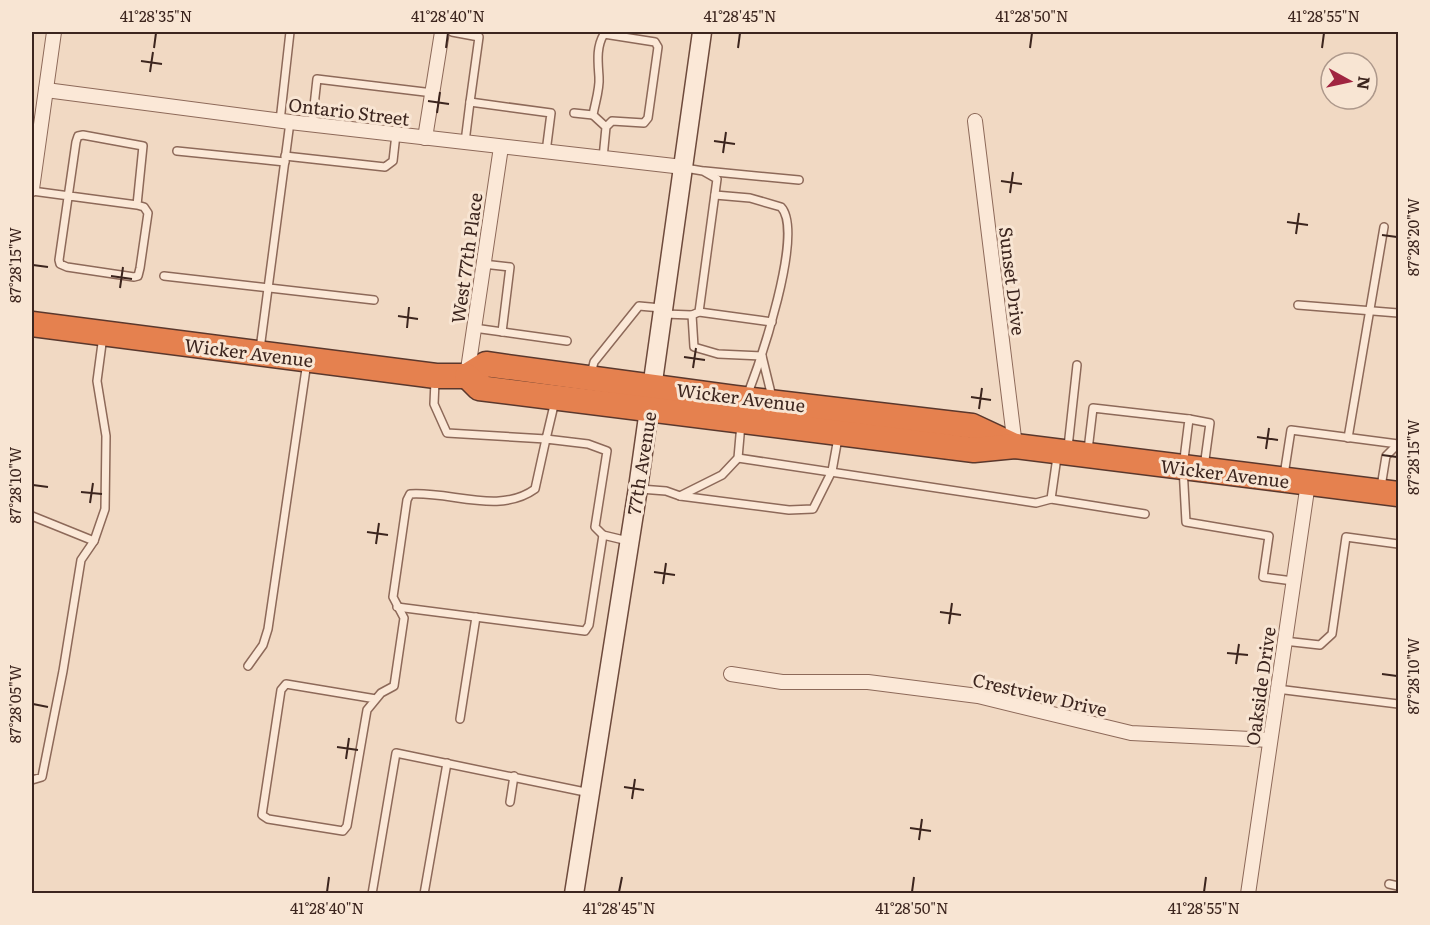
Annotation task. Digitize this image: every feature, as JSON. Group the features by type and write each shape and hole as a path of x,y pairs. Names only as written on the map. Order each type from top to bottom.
{"highway":[{"name":"Wicker Avenue","path":"32,324 436,376 467,376 486,364 652,386 839,432 974,450 1015,446 1390,493"},
{"name":"Wicker Avenue","path":"467,376 479,388 649,410 743,410 773,402 972,426 1015,446"}],"street":[{"path":"32,190 36,126 46,90 54,32"},
{"path":"425,138 442,32"},
{"name":"77th Avenue","path":"574,894 638,488 702,32"},
{"name":"Ontario Street","path":"46,90 285,122 683,167"},
{"name":"Sunset Drive","path":"975,121 1015,446"},
{"name":"West 77th Place","path":"467,376 501,147"},
{"name":"Oakside Drive","path":"1248,894 1308,483"},
{"name":"Crestview Drive","path":"731,674 782,682 868,682 978,696 1131,733 1270,740"}],"lane":[{"path":"259,353 285,159 290,32"},
{"path":"452,32 479,37 465,142"},
{"path":"593,115 599,78 597,66 599,41 604,34 655,42 658,47 648,118 644,123 612,121 606,127 603,158"},
{"path":"312,125 317,79 433,93"},
{"path":"470,102 551,113 546,152"},
{"path":"574,113 593,115 606,127"},
{"path":"177,151 385,167 393,161 396,134"},
{"path":"32,190 68,196 137,205 144,207 148,213 140,268 138,276 134,277 60,264 68,196 78,136 143,146 137,205"},
{"path":"683,167 799,180"},
{"path":"703,171 717,179 696,314 694,347 718,354 762,356"},
{"path":"680,496 722,475 738,458 743,410 762,356 780,291 789,220 787,213 781,207 750,198 715,195"},
{"path":"1348,438 1384,227"},
{"path":"483,264 510,267 502,332"},
{"path":"164,276 374,300"},
{"path":"1298,305 1398,313"},
{"path":"591,378 594,362 639,306 663,311 772,322"},
{"path":"474,328 567,340"},
{"path":"32,780 42,777 63,671 81,560 94,541 105,509 106,435 97,381 103,333"},
{"path":"762,356 773,402"},
{"path":"248,666 263,645 268,629 307,360"},
{"path":"1071,453 1077,365"},
{"path":"436,376 434,404 447,433 546,439 588,444 607,451 596,527 603,535 628,541"},
{"path":"376,699 286,684 281,690 262,815 268,819 343,831 347,826 367,710 376,699 394,686 404,618 393,597 407,500 410,495 508,502 525,496 535,489 556,398"},
{"path":"1052,499 1093,408 1210,423 1193,468"},
{"path":"1189,419 1193,468 1186,522 1269,536 1263,577 1293,581"},
{"path":"1284,480 1291,430 1398,445"},
{"path":"638,488 666,491 680,496 789,510 813,509 832,471 839,432"},
{"path":"1390,493 1386,456 1398,445 1398,438"},
{"path":"738,458 1036,503 1052,499 1145,514"},
{"path":"32,516 94,541"},
{"path":"397,607 585,631 589,625 603,535"},
{"path":"1284,641 1320,645 1332,634 1346,537 1398,544"},
{"path":"460,719 476,617"},
{"path":"1277,689 1398,704"},
{"path":"372,894 396,753 590,793"},
{"path":"424,894 447,762"},
{"path":"510,802 514,776"},
{"path":"1389,884 1398,886"}]}
